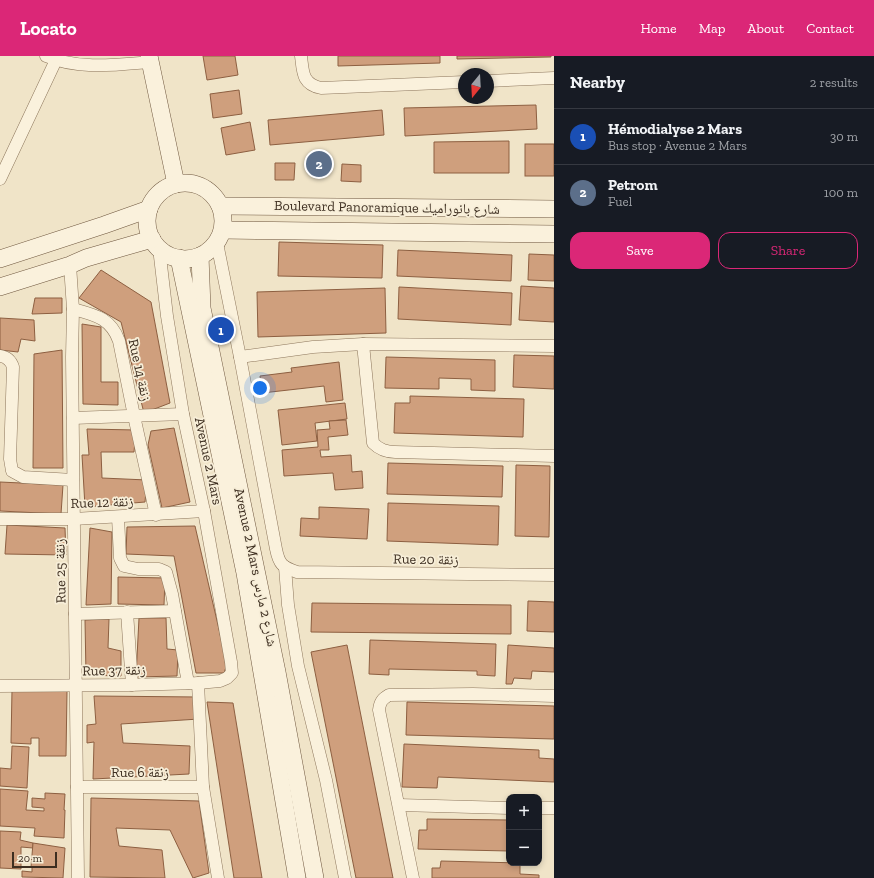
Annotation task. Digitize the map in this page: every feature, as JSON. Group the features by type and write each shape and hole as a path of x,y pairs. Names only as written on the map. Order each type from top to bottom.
{"main road":[{"path":"149,59 176,184"},
{"path":"176,184 198,184 215,196 220,206 224,218 220,237 209,251 200,256 187,259 168,255 156,244 148,229 147,219 153,200 167,187 176,184"},
{"name":"Boulevard Panoramique شارع بانوراميك","path":"220,206 554,209"},
{"path":"0,259 149,209"},
{"name":"Boulevard Panoramique شارع بانوراميك","path":"220,237 554,234"},
{"path":"0,287 70,265 86,258 156,244"},
{"name":"Avenue 2 Mars شارع 2 مارس","path":"200,256 202,308 278,672 315,878"},
{"name":"Avenue 2 Mars شارع 2 مارس","path":"179,258 245,573 297,878"}],"street":[{"path":"301,56 304,76 313,86 321,88 458,82"},
{"path":"0,179 51,58 71,64 87,66 149,59"},
{"path":"494,81 554,78"},
{"path":"220,237 240,357 278,560 285,567 288,604 298,666 326,780 345,878"},
{"name":"Avenue 2 Mars","path":"156,244 183,414 204,511 231,662 232,673 227,678"},
{"name":"Rue 25 زنقة","path":"70,265 73,309 72,357 78,878"},
{"name":"Rue 14 زنقة","path":"73,309 102,319 112,327 116,333 119,341 156,515"},
{"path":"240,357 313,347 363,344 554,346"},
{"path":"363,344 373,444 383,451 554,456"},
{"path":"0,356 4,356 8,359 13,367 10,458 12,471 23,477 74,480"},
{"path":"73,418 183,414"},
{"name":"Rue 12 زنقة","path":"0,519 74,519 204,511"},
{"path":"118,517 120,558 124,566 138,569 158,569 166,572 193,683 203,787 218,878"},
{"name":"Rue 20 زنقة","path":"285,567 297,572 554,575"},
{"path":"75,614 175,611"},
{"path":"127,612 132,685"},
{"name":"Rue 37 زنقة","path":"0,686 193,683 220,681 227,678"},
{"path":"413,878 379,710 380,703 389,695 473,694 554,696"},
{"name":"Rue 6 زنقة","path":"77,787 203,787"},
{"path":"399,805 506,808"},
{"path":"542,808 554,808"}],"building":[{"path":"203,56 235,56 238,75 207,80"},
{"path":"338,56 440,56 440,63 338,66"},
{"path":"457,56 551,56 551,57 457,59"},
{"path":"239,90 242,114 213,118 210,94"},
{"path":"536,105 537,129 405,136 404,108"},
{"path":"382,110 384,135 270,145 268,120"},
{"path":"250,122 255,150 226,155 221,128"},
{"path":"509,141 509,173 434,173 434,142"},
{"path":"525,144 554,144 554,176 525,176"},
{"path":"309,155 329,156 328,173 308,172"},
{"path":"275,163 295,163 294,180 275,180"},
{"path":"342,164 361,165 361,182 341,181"},
{"path":"279,242 383,245 382,278 278,276"},
{"path":"398,250 512,255 511,281 397,276"},
{"path":"529,254 554,255 554,281 528,280"},
{"path":"101,270 151,302 170,403 144,413 121,322 79,298"},
{"path":"521,286 554,288 554,322 519,320"},
{"path":"399,287 512,293 511,325 398,319"},
{"path":"385,288 386,333 258,337 257,292"},
{"path":"35,298 62,298 62,313 32,314"},
{"path":"0,318 34,320 35,341 21,339 18,352 0,350"},
{"path":"82,324 101,327 101,382 118,382 118,405 83,404"},
{"path":"62,350 63,468 33,468 34,354"},
{"path":"514,355 554,356 554,389 513,387"},
{"path":"386,357 495,360 495,391 471,390 471,379 439,378 439,389 385,388"},
{"path":"339,362 343,400 326,402 324,386 262,393 260,376 292,372 291,368"},
{"path":"410,396 524,399 523,437 394,433 395,403 410,403"},
{"path":"345,403 347,419 315,423 317,441 282,445 278,410"},
{"path":"346,420 348,435 328,437 329,450 320,450 321,457 351,455 352,472 362,471 363,488 335,490 333,473 284,476 282,450 318,447 317,430 330,429 329,421"},
{"path":"174,428 190,502 162,508 148,445 151,431"},
{"path":"87,429 136,430 134,452 101,452 102,478 147,480 145,502 85,507 82,455 89,455"},
{"path":"388,463 503,466 502,497 387,494"},
{"path":"516,465 550,466 549,537 515,536"},
{"path":"0,482 63,485 61,514 0,511"},
{"path":"388,503 499,506 498,545 387,541"},
{"path":"319,507 369,509 367,539 300,536 301,518 319,519"},
{"path":"7,525 65,528 66,555 5,554"},
{"path":"195,526 227,664 224,673 196,673 174,556 126,554 127,527"},
{"path":"90,528 112,532 111,604 86,605"},
{"path":"118,577 165,578 164,605 118,604"},
{"path":"528,601 554,602 554,632 527,631"},
{"path":"312,603 511,605 511,634 311,632"},
{"path":"139,618 166,618 167,649 178,650 177,676 136,677"},
{"path":"109,619 108,648 121,651 121,676 86,675 85,620"},
{"path":"370,640 496,644 495,676 477,675 477,671 389,669 389,675 369,674"},
{"path":"347,645 393,878 356,878 311,652"},
{"path":"508,645 554,648 554,672 532,671 531,679 514,678 512,684 506,684"},
{"path":"12,690 67,691 66,756 39,756 39,738 31,738 31,744 11,743"},
{"path":"94,696 198,697 199,719 121,724 123,743 190,746 189,774 93,779 94,742 87,743 87,725 96,724"},
{"path":"207,702 233,703 262,878 234,878"},
{"path":"407,702 554,706 554,739 406,735"},
{"path":"404,744 539,750 539,758 554,759 554,782 438,777 437,788 402,787"},
{"path":"12,746 29,747 27,788 0,786 0,768 11,769"},
{"path":"0,789 28,791 26,810 44,811 44,808 32,807 32,798 45,799 45,793 65,794 64,838 34,836 35,828 0,826"},
{"path":"91,798 199,801 209,873 193,878 170,830 116,828 119,846 162,850 165,878 90,877"},
{"path":"427,819 506,820 506,851 418,849 419,830 427,830"},
{"path":"0,831 21,832 20,840 33,843 33,848 21,847 21,869 0,868"},
{"path":"33,843 65,848 63,878 22,877 22,871 32,872"},
{"path":"441,861 506,863 506,866 520,866 520,874 539,875 539,878 432,878 432,868 440,868"}],"place":[{"name":"Petrom","path":"319,164"},
{"name":"Hémodialyse 2 Mars","path":"221,330"}]}
